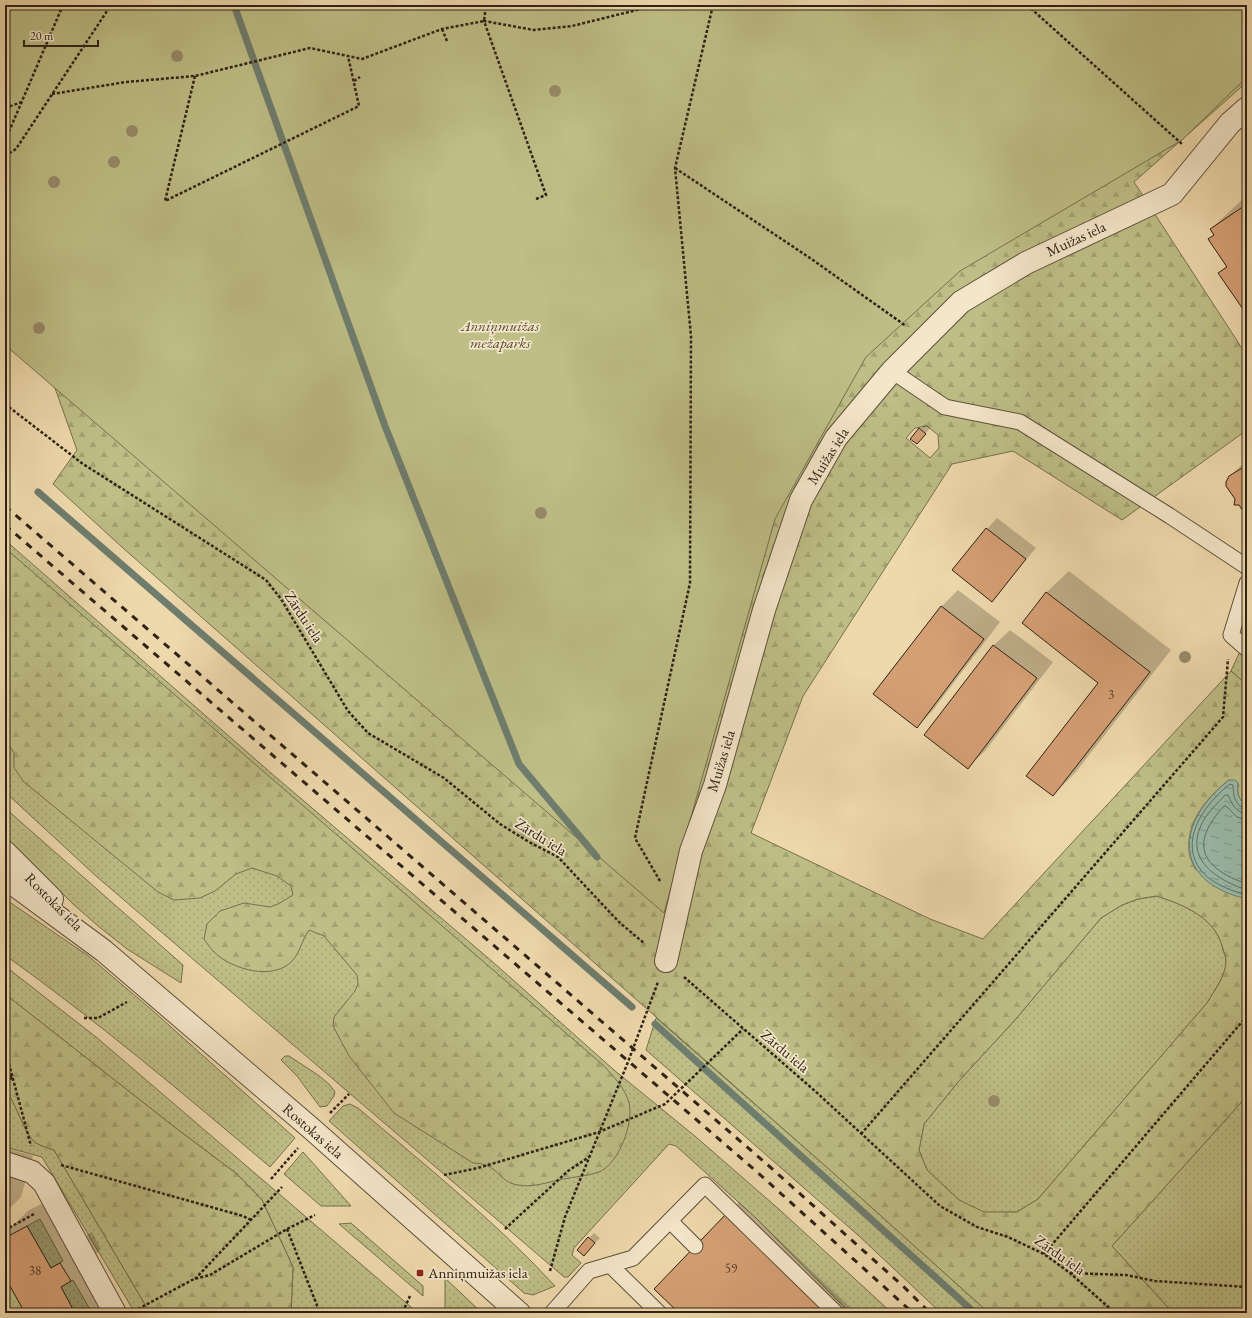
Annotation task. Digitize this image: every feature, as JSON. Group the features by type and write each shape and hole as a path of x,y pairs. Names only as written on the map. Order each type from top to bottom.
{"street":[{"name":"Muižas iela","path":"666,961 691,851 715,785 764,610 801,500 836,438 892,371 961,302 1026,263 1172,194 1230,124 1247,108"},
{"name":"Rostokas iela","path":"5,852 104,951"},
{"name":"Rostokas iela","path":"5,878 104,951 313,1130 519,1313"},
{"path":"20,1160 44,1183 116,1313"}],"lane":[{"path":"892,371 945,407 1020,422 1170,516 1247,567"},
{"path":"1247,583 1231,635 1247,649"},
{"path":"552,1313 589,1271 633,1258 705,1185 836,1313"},
{"path":"670,1222 695,1246"},
{"path":"610,1265 658,1313"}],"path":[{"path":"5,141 63,5"},
{"path":"5,156 16,149 111,5"},
{"path":"486,5 484,21 546,195 536,199"},
{"path":"52,94 126,82 195,76 310,48 362,58 442,30 484,21 534,30 572,26 657,5"},
{"path":"677,912 635,838 690,583 691,336 675,168 713,5"},
{"path":"1027,5 1181,143 1198,162"},
{"path":"442,30 447,41"},
{"path":"195,76 165,201 359,106 348,56"},
{"path":"354,81 360,77"},
{"path":"5,108 22,102"},
{"path":"675,168 810,258 906,326 922,341"},
{"name":"Zārdu iela","path":"5,404 82,464 266,580 280,599 348,711 368,733 444,778 500,824 558,857 619,922 816,1091 940,1206 977,1227 1008,1237 1044,1254 1070,1273 1115,1313"},
{"path":"861,1134 1222,717 1231,635"},
{"path":"550,1272 565,1217 590,1157 666,961"},
{"path":"1044,1254 1247,1016"},
{"path":"444,1175 478,1168 599,1132 665,1104 743,1029"},
{"path":"5,1048 13,1075 20,1160 60,1165 243,1216 251,1220"},
{"path":"5,1065 10,1067"},
{"path":"5,1078 13,1075"},
{"path":"5,1088 13,1075"},
{"path":"505,1229 568,1171 590,1157"},
{"path":"194,1279 282,1187"},
{"path":"5,1230 37,1212"},
{"path":"131,1313 194,1279 210,1275 287,1229 315,1215"},
{"path":"287,1229 320,1313"},
{"path":"1070,1273 1126,1274 1155,1281 1247,1287"},
{"path":"1246,1313 1247,1276"},
{"path":"396,1313 405,1307 410,1296"}],"green space":[{"name":"Anniņmuižas mežaparks","path":"5,5 1247,5 1247,77 1182,140 960,271 866,357 775,519 664,913 5,345"},
{"path":"1247,5 1247,82 1134,182 1247,356 1247,430 1122,520 1013,451 952,464 803,696 751,833 930,919 983,939 1231,671 1247,685 1247,806 1239,796 1238,783 1229,780 1206,802 1195,820 1189,840 1189,853 1195,869 1247,899 1247,1096 1112,1246 1173,1313 989,1313 830,1170 123,548 53,484 77,450 50,374","holes":["927,426 938,435 939,448 930,458 906,438 915,428","1156,896 1178,904 1198,914 1214,929 1219,938 1226,958 1225,967 1219,983 1207,1003 1038,1199 1017,1212 984,1212 959,1200 927,1170 919,1150 924,1124 958,1082 1014,1021 1101,918 1122,905 1138,899"]},
{"path":"5,540 271,773 494,963 614,1070 696,1137 781,1211 892,1313 850,1313 755,1217 676,1146 669,1144 574,1248 572,1255 581,1263 568,1277 564,1277 96,876 5,792"},
{"path":"5,548 603,1065 618,1082 625,1093 630,1111 627,1131 619,1152 606,1168 599,1172 535,1185 518,1185 506,1180 488,1166 473,1163 394,1113 349,1056 333,1026 334,1017 355,991 358,984 357,975 324,936 309,930 293,960 285,967 264,972 253,971 231,964 214,952 204,939 207,924 220,911 244,903 270,907 293,895 291,886 277,876 252,868 236,874 215,891 200,898 174,900 158,892 24,782 14,768 14,753 5,739"},
{"path":"1247,636 1247,685 1231,671"},
{"path":"5,808 183,965 181,983 127,949 73,904 5,836"},
{"path":"1157,896 1198,914 1214,929 1219,938 1226,958 1225,967 1219,983 1207,1003 1038,1199 1017,1212 984,1213 959,1200 927,1170 919,1150 924,1124 958,1082 1014,1021 1101,918 1122,905 1138,899"},
{"path":"5,899 87,955 152,1010 295,1138 270,1167 173,1085 107,1032 5,955"},
{"path":"5,966 96,1037 418,1313 291,1313 293,1267 262,1200 237,1174 177,1129 5,994"},
{"path":"5,994 177,1129 237,1174 262,1200 293,1267 291,1313 150,1313 54,1150 36,1143 32,1139 5,1090"},
{"path":"656,1018 830,1170 989,1313 941,1313 859,1236 646,1050"},
{"path":"285,1056 289,1056 329,1084 335,1092 327,1106 320,1107 297,1076 281,1060"},
{"path":"5,1090 32,1139 38,1144 54,1150 150,1313 135,1313 42,1157 5,1147"},
{"path":"1247,1096 1247,1313 1173,1313 1112,1246"},
{"path":"350,1104 358,1108 484,1216 555,1286 533,1295 524,1293 329,1121 343,1106"},
{"path":"303,1152 351,1206 321,1206 284,1174"},
{"path":"40,1219 63,1261 51,1268 27,1226"},
{"path":"351,1223 423,1286 423,1296 339,1224"},
{"path":"5,1277 25,1313 5,1313"},
{"path":"445,1278 482,1313 445,1313"},
{"path":"73,1280 92,1313 75,1313 61,1287"}],"water":[{"path":"1229,780 1235,780 1238,783 1239,796 1247,806 1247,899 1222,891 1205,879 1194,865 1190,849 1191,832 1198,814 1211,796"}],"building":[{"path":"1247,204 1247,315 1218,273 1227,267 1208,239 1214,235 1210,229"},
{"path":"919,428 926,434 917,444 910,439"},
{"path":"1247,465 1247,517 1239,505 1234,505 1235,499 1226,486 1226,482 1229,476"},
{"path":"986,528 1026,559 992,602 952,570"},
{"path":"1046,592 1150,672 1053,796 1026,776 1098,683 1022,623"},
{"path":"941,606 984,639 917,728 873,694"},
{"path":"993,645 1037,678 968,769 924,735"},
{"path":"728,1212 834,1313 679,1313 654,1289"},
{"path":"27,1226 51,1268 60,1263 71,1281 61,1287 75,1313 25,1313 5,1277 5,1238"},
{"path":"588,1237 595,1243 584,1256 577,1250"}],"waterway":[{"path":"234,5 385,426 519,764 597,857"},
{"path":"38,492 632,1007"},
{"path":"655,1024 975,1313"}],"railway":[{"path":"5,506 769,1166 904,1287 930,1313"},
{"path":"5,525 756,1171 913,1313"}],"place":[{"name":"Anniņmuižas iela","path":"420,1273"}]}
